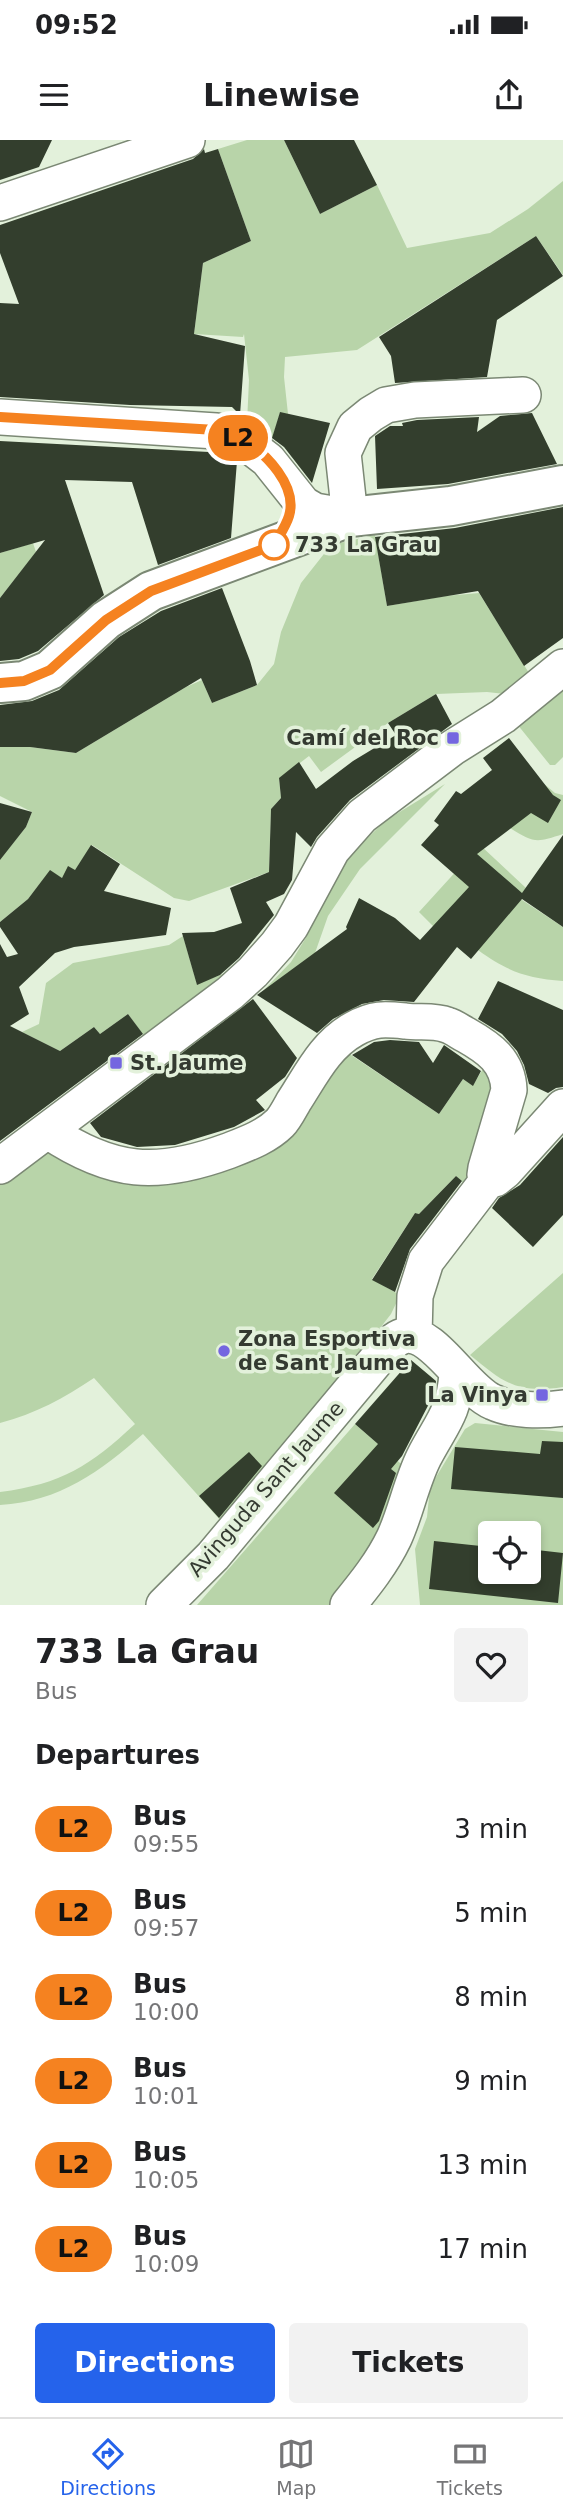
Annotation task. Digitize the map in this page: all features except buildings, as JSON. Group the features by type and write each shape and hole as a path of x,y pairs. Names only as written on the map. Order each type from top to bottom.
{"main road":[{"path":"0,683 24,681 50,670 106,620 151,591 349,517 451,506 563,485"}],"street":[{"path":"0,203 187,140"},
{"path":"0,417 216,430 242,440 268,460 303,504 315,511 349,517 343,453 355,427 371,414 386,405 415,400 523,395"},
{"path":"274,545 290,514 287,486"},
{"path":"0,1166 230,993 253,972 291,926 332,850 362,816 452,748 503,716 563,667"},
{"path":"48,1131 74,1148 108,1163 143,1169 182,1165 251,1143 280,1123 317,1062 354,1029 378,1019 390,1018 447,1025 484,1045 503,1065 509,1080 509,1090 486,1168 485,1175 488,1180"},
{"path":"488,1180 495,1180 505,1171 563,1107"},
{"path":"488,1180 426,1261 415,1296 424,1341 457,1374 492,1402 527,1408 563,1408"},
{"name":"Avinguda Sant Jaume","path":"164,1605 213,1556 394,1341 405,1335 424,1341"},
{"path":"348,1605 380,1564 394,1536 423,1459 451,1410 456,1394 457,1374"}],"green space":[{"path":"247,140 284,140 320,214 377,185 407,248 490,233 528,209 563,181 563,275 536,236 357,350 285,357 288,414 280,413 270,446 247,423 249,380 244,334 243,337 194,334 203,263 251,241 218,149"},
{"path":"375,535 387,606 479,593 529,673 505,694 436,694 388,723 321,772 309,756 279,779 281,798 271,809 269,872 189,901 174,898 92,845 75,870 62,878 50,871 28,899 0,922 0,859 26,827 32,812 0,796 0,747 30,747 76,753 202,680 212,703 257,685 274,664 281,632 301,583 331,545"},
{"path":"33,543 36,552 0,598 0,553"},
{"path":"563,683 563,757 555,765 550,765 517,724"},
{"path":"543,783 555,793 563,795 563,834 535,840 510,828"},
{"path":"445,784 360,869 328,916 315,953 263,991 291,962 307,936 324,895 352,853 385,821"},
{"path":"480,845 526,888 519,898 563,927 563,981 518,973 478,950 479,895 433,926 419,912"},
{"path":"183,936 197,984 225,973 144,1036 128,1014 100,1034 94,1027 60,1051 22,1032 39,1024 46,983 73,963 169,945"},
{"path":"345,1051 439,1114 463,1079 473,1085 491,1056 501,1087 468,1187 456,1176 419,1214 415,1213 372,1279 400,1295 391,1314 328,1395 221,1521 143,1434 95,1472 60,1491 21,1503 0,1505 0,1492 41,1484 74,1471 104,1451 135,1424 94,1378 49,1405 0,1423 0,1184 52,1149 240,1150"},
{"path":"563,1273 563,1387 534,1389 512,1384 492,1373 470,1355"},
{"path":"475,1423 563,1432 563,1605 420,1605 415,1549 427,1517 430,1487 465,1429"},
{"path":"355,1424 407,1469 373,1547 329,1605 197,1605"}],"bus line":[{"name":"L2","path":"0,417 216,430 242,440 268,460 287,486 290,500 290,514 274,545 151,591 120,609 50,670 24,681 0,683"}],"place":[{"name":"733 La Grau","path":"274,545"},
{"name":"Camí del Roc","path":"453,738"},
{"name":"St. Jaume","path":"116,1063"},
{"name":"Zona Esportiva de Sant Jaume","path":"224,1351"},
{"name":"La Vinya","path":"542,1395"}]}
